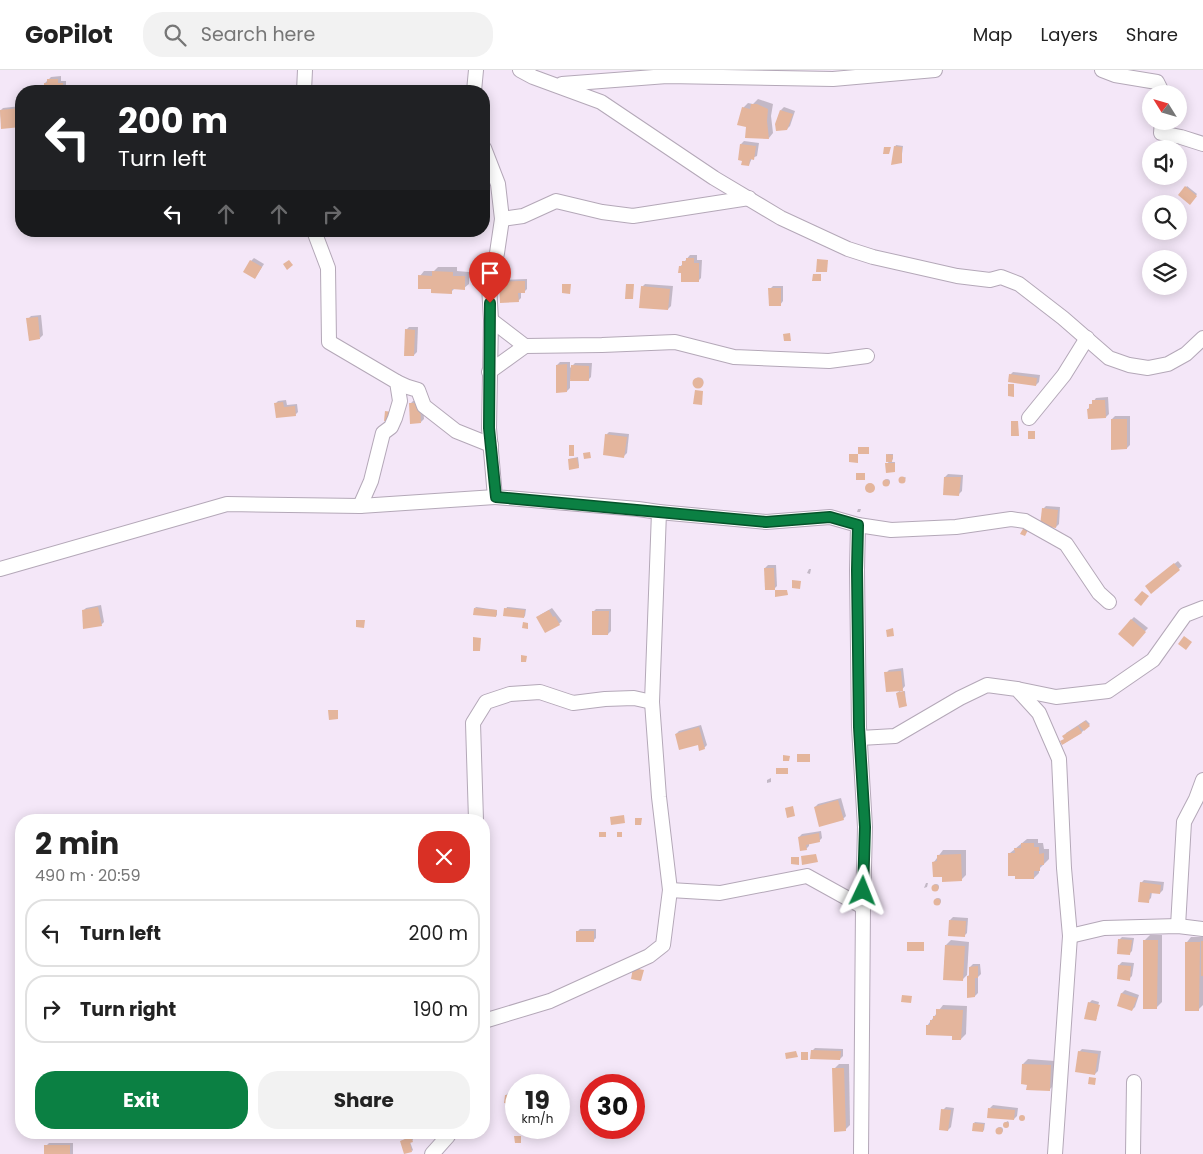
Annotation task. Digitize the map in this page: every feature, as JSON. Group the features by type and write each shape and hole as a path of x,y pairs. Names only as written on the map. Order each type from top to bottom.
{"street":[{"path":"304,85 305,70"},
{"path":"475,85 476,70"},
{"path":"520,70 533,77 601,102 714,178 781,218 848,249 873,257 957,276 990,280 1001,277 1019,284 1109,358 1129,365 1148,368 1168,364 1186,354 1203,338"},
{"path":"556,84 585,76 833,79 935,70"},
{"path":"1102,70 1115,76 1157,82 1158,85"},
{"path":"1161,130 1161,133 1203,144"},
{"path":"490,163 498,184 502,219 497,253 489,285 491,320 489,372 491,445 496,497"},
{"path":"502,219 523,216 556,201 602,212 633,216 749,198"},
{"path":"316,237 328,268 330,299 329,342 408,388 418,390 424,406 456,431 491,445"},
{"path":"491,320 525,346"},
{"path":"1029,418 1064,375 1087,338"},
{"path":"489,372 525,346 674,342 734,357 829,361 867,356"},
{"path":"360,506 371,481 383,433 391,427 395,418 400,401 397,382"},
{"path":"0,569 226,504 360,506 496,497 766,522 830,517 858,525 891,530 956,528 1011,519 1025,521 1066,544 1099,593 1109,602"},
{"path":"490,1019 550,1000 648,956 663,945 670,890 659,798 652,702 659,512"},
{"path":"858,525 860,738 865,827 861,1154"},
{"path":"860,738 895,736 960,698 987,685 1056,696 1108,691 1153,660 1185,615 1203,608"},
{"path":"1017,689 1039,713 1059,759 1064,868 1070,936 1055,1154"},
{"path":"476,814 473,723 486,702 510,694 540,692 573,704 605,699 634,698 652,702"},
{"path":"1039,713 1056,696"},
{"path":"1178,926 1184,822 1203,780"},
{"path":"670,890 720,893 807,876 863,907"},
{"path":"1070,936 1104,928 1178,926 1203,929"},
{"path":"1133,1154 1134,1082"},
{"path":"432,1154 445,1139"}],"building":[{"path":"47,79 58,79 58,83 63,83 63,85 44,85 44,83 47,83"},
{"path":"751,104 757,104 768,109 769,139 745,138 746,127 737,125 742,107 750,109"},
{"path":"15,109 15,128 1,129 0,110"},
{"path":"780,110 793,114 787,130 776,131 775,124"},
{"path":"740,144 756,146 754,160 750,159 749,166 741,165 742,161 738,160"},
{"path":"894,146 902,147 902,163 891,165"},
{"path":"884,147 891,147 889,154 883,154"},
{"path":"1185,186 1197,196 1190,205 1187,202 1187,195 1178,195"},
{"path":"686,258 694,258 694,263 699,263 699,282 681,282 681,273 678,273 679,266 682,266 682,261 686,261"},
{"path":"817,259 828,260 827,272 816,272"},
{"path":"250,260 262,267 255,279 243,272"},
{"path":"289,260 293,265 287,270 283,264"},
{"path":"432,271 453,272 453,276 465,276 465,290 452,289 452,294 431,293 431,289 418,289 418,275 432,276"},
{"path":"813,274 821,274 821,281 812,281"},
{"path":"525,281 525,293 518,293 519,302 500,303 499,282"},
{"path":"562,284 571,284 570,294 562,293"},
{"path":"626,284 634,284 633,299 625,299"},
{"path":"641,286 670,289 668,310 639,308"},
{"path":"768,288 781,288 781,306 769,306"},
{"path":"38,317 40,339 29,341 26,318"},
{"path":"405,329 415,330 414,356 404,356"},
{"path":"790,333 791,341 784,341 783,334"},
{"path":"567,364 567,392 556,393 556,365"},
{"path":"571,365 589,366 589,381 570,381"},
{"path":"1009,374 1037,378 1036,386 1008,382"},
{"path":"696,378 700,378 703,383 702,387 696,388 693,385 693,381"},
{"path":"1008,384 1014,384 1014,397 1008,396"},
{"path":"695,390 703,391 702,405 693,404"},
{"path":"1092,400 1105,400 1106,418 1088,419 1087,409 1089,409 1089,404 1092,404"},
{"path":"283,402 284,407 295,406 296,416 276,418 274,403"},
{"path":"409,403 420,403 421,423 410,424"},
{"path":"385,411 392,412 391,422 384,421"},
{"path":"1111,419 1127,419 1127,449 1111,450"},
{"path":"1011,421 1018,421 1019,436 1011,436"},
{"path":"1028,431 1035,431 1035,439 1028,439"},
{"path":"605,434 627,437 624,458 603,455"},
{"path":"569,445 574,445 574,456 569,456"},
{"path":"858,447 869,447 869,454 858,454"},
{"path":"590,452 591,458 584,459 583,453"},
{"path":"849,454 858,454 858,463 849,462"},
{"path":"886,454 893,455 892,462 886,462"},
{"path":"577,458 579,468 569,470 568,459"},
{"path":"885,463 895,463 895,472 886,473"},
{"path":"856,473 865,473 865,480 856,480"},
{"path":"902,477 905,480 902,483 899,480"},
{"path":"944,477 961,477 959,496 943,495"},
{"path":"886,479 890,483 886,487 882,483"},
{"path":"870,483 875,488 870,493 865,488"},
{"path":"1042,508 1058,510 1056,528 1040,526"},
{"path":"1024,527 1028,530 1025,536 1020,534"},
{"path":"1174,563 1180,570 1151,594 1145,586"},
{"path":"764,568 774,568 775,590 765,590"},
{"path":"792,580 801,581 800,589 792,588"},
{"path":"775,590 787,590 788,595 775,597"},
{"path":"1142,591 1149,596 1141,606 1134,600"},
{"path":"98,607 102,626 83,629 82,610"},
{"path":"474,608 497,610 496,617 473,615"},
{"path":"504,608 525,610 524,618 503,616"},
{"path":"549,610 560,625 545,633 536,617"},
{"path":"592,611 609,611 608,635 592,635"},
{"path":"1131,619 1146,632 1133,647 1118,634"},
{"path":"356,620 365,620 364,628 356,627"},
{"path":"523,622 528,623 528,629 522,628"},
{"path":"893,628 894,636 887,637 886,630"},
{"path":"1184,636 1192,642 1186,650 1178,644"},
{"path":"473,637 481,638 480,651 473,651"},
{"path":"521,655 527,656 526,662 521,662"},
{"path":"901,671 903,691 886,692 884,672"},
{"path":"904,691 907,706 899,708 896,693"},
{"path":"328,710 338,710 338,719 329,720"},
{"path":"1085,721 1090,726 1084,731 1079,725"},
{"path":"1078,726 1082,733 1062,745 1060,741 1064,739 1062,736"},
{"path":"699,727 705,749 699,751 698,745 679,750 675,734"},
{"path":"797,754 810,754 810,762 797,762"},
{"path":"783,755 790,756 789,761 783,761"},
{"path":"776,768 788,768 788,774 776,774"},
{"path":"838,800 844,820 819,827 814,807"},
{"path":"793,806 795,816 787,818 785,808"},
{"path":"624,815 625,823 611,825 610,817"},
{"path":"635,818 642,818 641,825 635,825"},
{"path":"599,832 606,832 606,837 599,837"},
{"path":"617,832 622,832 622,837 617,837"},
{"path":"819,833 820,842 806,845 807,850 800,851 798,837"},
{"path":"1021,843 1034,843 1034,847 1039,847 1039,854 1044,853 1044,865 1040,865 1040,871 1034,871 1034,879 1015,879 1015,876 1008,876 1008,853 1015,853 1014,848 1021,848"},
{"path":"816,854 818,862 802,865 801,856"},
{"path":"961,854 962,881 942,882 942,877 933,877 932,862 937,861 937,855"},
{"path":"791,857 799,857 799,865 791,864"},
{"path":"1140,882 1161,885 1160,894 1150,893 1149,903 1138,902"},
{"path":"935,884 939,888 935,892 931,888"},
{"path":"937,898 941,902 937,906 933,902"},
{"path":"949,920 966,921 965,937 948,936"},
{"path":"576,931 594,931 594,942 576,942"},
{"path":"1118,939 1132,940 1130,955 1117,954"},
{"path":"1143,940 1158,940 1157,1009 1143,1009"},
{"path":"1201,941 1203,941 1203,976 1201,976"},
{"path":"907,942 924,942 924,951 907,951"},
{"path":"1185,942 1200,942 1199,1011 1185,1011"},
{"path":"945,945 965,946 963,981 943,980"},
{"path":"1118,965 1131,966 1130,981 1117,979"},
{"path":"978,966 978,978 975,978 975,997 967,998 969,967"},
{"path":"633,968 644,970 641,981 631,979"},
{"path":"1121,993 1137,998 1132,1011 1117,1006"},
{"path":"902,995 912,996 911,1003 901,1002"},
{"path":"1088,1002 1100,1005 1096,1021 1084,1019"},
{"path":"936,1009 963,1010 961,1040 952,1040 952,1036 926,1035 926,1025 930,1025 930,1020 933,1020 933,1016 936,1016"},
{"path":"811,1050 841,1051 840,1060 810,1059"},
{"path":"796,1051 798,1057 786,1059 785,1053"},
{"path":"1078,1051 1098,1054 1095,1075 1075,1072"},
{"path":"801,1052 808,1052 808,1060 801,1060"},
{"path":"1022,1064 1051,1065 1050,1091 1026,1090 1027,1085 1021,1084"},
{"path":"832,1068 844,1068 846,1131 834,1132"},
{"path":"1089,1077 1096,1078 1095,1085 1088,1084"},
{"path":"988,1108 1015,1110 1014,1120 987,1118"},
{"path":"941,1109 951,1110 948,1131 939,1130"},
{"path":"1022,1115 1025,1118 1022,1121 1019,1118"},
{"path":"1006,1122 1009,1125 1006,1128 1003,1125"},
{"path":"973,1123 984,1124 983,1132 972,1131"},
{"path":"999,1127 1003,1131 999,1135 995,1131"},
{"path":"412,1139 413,1142 410,1143 412,1152 404,1154 400,1141"},
{"path":"514,1139 521,1139 521,1143 515,1143"},
{"path":"44,1145 70,1145 70,1154 44,1154"}],"route":[{"path":"490,303 489,428 496,497 766,522 830,517 858,525 859,727 865,827 863,891"}]}
